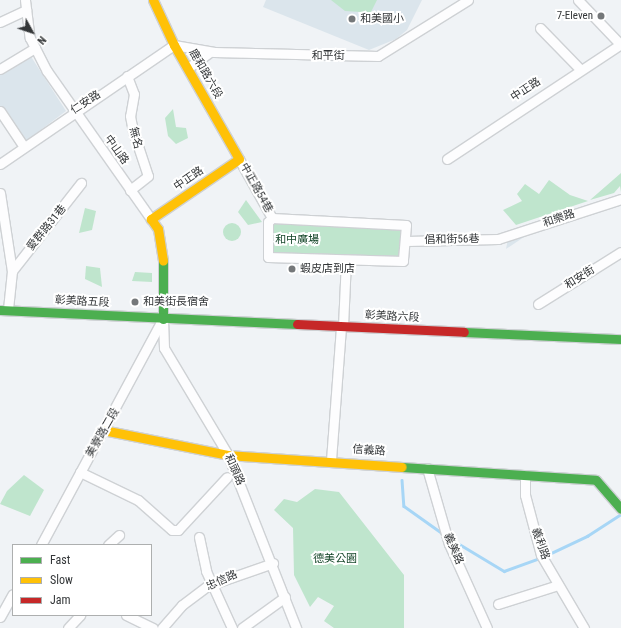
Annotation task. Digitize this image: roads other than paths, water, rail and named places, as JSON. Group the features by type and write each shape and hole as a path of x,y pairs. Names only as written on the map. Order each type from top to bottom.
{"street":[{"name":"中山路","path":"25,0 35,48 73,111 158,230 163,264 163,319"},
{"name":"鹿和路六段","path":"153,0 174,45 239,159"},
{"name":"和平街","path":"174,45 210,52 378,56 468,0"},
{"path":"578,0 621,45"},
{"path":"0,22 26,10"},
{"path":"540,28 580,69"},
{"name":"仁安路","path":"0,164 73,111 174,45"},
{"name":"中正路","path":"447,159 580,69 621,45"},
{"path":"0,69 35,48"},
{"path":"188,68 210,52"},
{"name":"無名","path":"127,76 134,94 130,116 134,138 148,176 130,190"},
{"path":"0,111 24,147"},
{"name":"中正路","path":"151,219 239,159"},
{"name":"中正路54巷","path":"239,159 272,218"},
{"name":"愛群路31巷","path":"12,271 81,183"},
{"path":"0,193 12,271 4,310"},
{"name":"和樂路","path":"498,240 621,200"},
{"path":"272,218 406,225 406,241 403,261 268,257 268,222 272,218"},
{"name":"倡和街56巷","path":"406,241 498,240"},
{"name":"和安街","path":"538,304 621,252"},
{"path":"331,460 346,260"},
{"name":"彰美路五段","path":"4,310 163,319"},
{"name":"彰美路六段","path":"163,319 621,339"},
{"name":"美寮路二段","path":"42,544 163,319"},
{"name":"和頭路","path":"163,319 164,348 228,454 273,563 296,628"},
{"name":"信義路","path":"103,430 228,454 331,460 596,480 621,509"},
{"name":"義美路","path":"427,468 447,536 487,628"},
{"path":"80,472 138,500 172,530 178,530 227,477"},
{"name":"義利路","path":"525,475 525,495 541,555 584,628"},
{"path":"109,544 119,534"},
{"path":"199,537 212,584 232,628"},
{"name":"忠信路","path":"162,628 182,605 212,584 273,563"},
{"path":"498,604 558,586"},
{"path":"0,617 12,596"},
{"path":"242,628 285,597"},
{"path":"68,628 79,616"},
{"path":"128,616 153,628"}],"waterway":[{"path":"402,480 404,506 442,533"},
{"path":"545,556 587,536 621,514"},
{"path":"451,539 504,571 540,558"}],"place":[{"name":"7-Eleven","path":"601,16"},
{"name":"和美國小","path":"352,19"},
{"name":"蝦皮店到店","path":"292,269"},
{"name":"和美街長宿舍","path":"135,302"}],"park label":[{"name":"和中廣場","path":"297,240"},
{"name":"德美公園","path":"335,559"}]}
